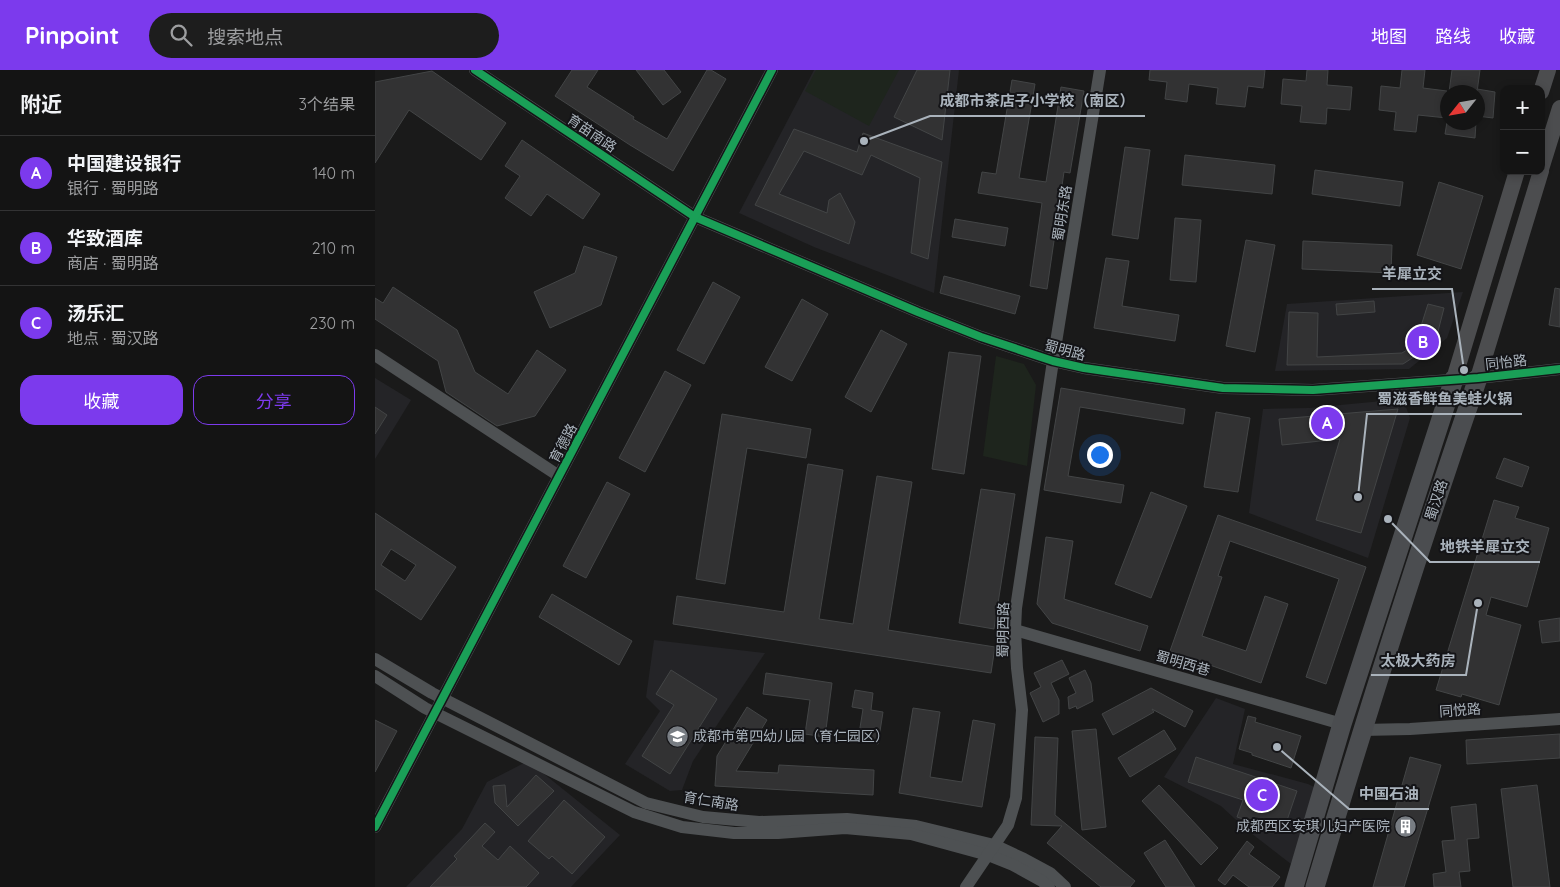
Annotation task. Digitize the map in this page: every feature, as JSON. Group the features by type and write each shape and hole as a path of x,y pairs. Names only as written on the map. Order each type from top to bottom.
{"highway":[{"name":"蜀汉路","path":"1315,887 1362,730 1438,494 1478,378"},
{"name":"蜀汉路","path":"1295,883 1343,724 1454,379"}],"main road":[{"path":"1543,85 1548,70"},
{"name":"蜀汉路","path":"1545,157 1560,108"},
{"name":"蜀汉路","path":"1454,379 1516,175"},
{"name":"蜀汉路","path":"1478,378 1539,175"}],"street":[{"name":"育苗南路","path":"475,70 695,217"},
{"name":"育德路","path":"375,827 772,70"},
{"name":"蜀明东路","path":"1053,361 1100,70"},
{"name":"蜀明路","path":"695,217 981,337 1053,361 1084,368 1223,388 1313,390 1454,379"},
{"path":"375,355 559,476"},
{"name":"蜀明西路","path":"966,887 1008,825 1016,798 1022,710 1015,630 1016,608 1053,361"},
{"name":"同怡路","path":"1454,379 1560,370"},
{"name":"蜀明西巷","path":"1015,630 1343,724"},
{"name":"育仁南路","path":"375,659 442,699 646,803 703,817 722,819 759,822 847,819 916,826 991,850 1024,858 1050,873 1065,887"},
{"path":"375,676 425,708 634,812 682,827 734,834 845,828 911,834 991,850 1049,887"},
{"name":"同悦路","path":"1362,730 1410,729 1560,719"}],"shaded area":[{"path":"814,70 959,70 934,293 814,247 739,213"},
{"path":"816,70 899,70 869,126 805,91"},
{"path":"1463,292 1447,338 1409,369 1275,371 1287,304"},
{"path":"996,356 1024,364 1036,385 1027,466 983,456"},
{"path":"375,378 411,400 375,459"},
{"path":"1403,399 1410,418 1368,558 1249,513 1263,409 1309,408"},
{"name":"成都市第四幼儿园（育仁园区）","path":"654,640 765,653 693,761 682,790 670,791 625,764 660,711 646,697"},
{"path":"1216,698 1245,709 1233,764 1308,784 1316,788 1291,864 1247,830 1221,806 1164,777"},
{"path":"528,761 620,835 571,887 406,887 462,829 487,782"}],"building":[{"path":"572,70 598,70 587,87 634,117 633,119 667,139 707,70 711,70 726,79 673,171 555,96"},
{"path":"636,70 664,70 681,92 663,105"},
{"path":"917,70 950,70 942,140 894,117"},
{"path":"1150,70 1265,70 1263,88 1248,86 1245,107 1216,104 1218,88 1189,84 1187,102 1165,99 1167,82 1149,80"},
{"path":"1307,70 1328,70 1327,85 1352,87 1350,110 1327,108 1326,124 1300,122 1302,106 1281,104 1283,79 1306,81"},
{"path":"1402,70 1425,70 1423,88 1440,90 1440,117 1418,115 1416,132 1394,130 1396,112 1379,110 1381,86 1400,88"},
{"path":"1452,70 1480,70 1478,85 1450,85"},
{"path":"432,71 506,123 481,160 409,110 375,163 375,82"},
{"path":"1012,80 1035,84 1019,178 1046,182 1061,87 1084,91 1070,173 1064,172 1047,289 1030,286 1042,203 978,193 982,172 996,174"},
{"path":"1485,90 1495,92 1493,118 1485,117"},
{"path":"794,129 857,152 863,133 942,162 928,259 911,253 920,178 871,155 862,175 804,151 779,194 827,213 829,200 840,193 855,222 849,244 755,205"},
{"path":"1446,130 1476,130 1475,138 1445,134"},
{"path":"522,140 600,194 583,219 547,194 531,216 505,198 520,176 505,166"},
{"path":"1125,147 1150,150 1138,239 1112,235"},
{"path":"1185,155 1275,165 1272,194 1182,185"},
{"path":"1315,170 1403,182 1400,206 1312,194"},
{"path":"1439,182 1483,196 1461,269 1417,255"},
{"path":"1175,218 1201,220 1196,282 1170,280"},
{"path":"955,219 1008,228 1005,246 952,237"},
{"path":"1246,240 1275,245 1255,352 1226,346"},
{"path":"1303,241 1392,245 1391,273 1302,269"},
{"path":"584,246 617,257 601,305 550,328 534,292 575,273"},
{"path":"1106,258 1129,261 1122,306 1179,315 1175,341 1094,328"},
{"path":"944,276 1020,296 1015,314 940,293"},
{"path":"713,282 740,297 704,364 677,350"},
{"path":"393,287 457,330 475,372 508,394 537,350 566,370 535,416 497,426 446,392 438,361 375,319 375,298 383,303"},
{"path":"1555,288 1560,289 1560,327 1549,325"},
{"path":"802,299 828,314 792,381 765,367"},
{"path":"1374,301 1375,312 1337,315 1336,304"},
{"path":"1428,304 1444,308 1435,343 1403,364 1287,365 1289,312 1318,313 1317,357 1402,353 1415,345"},
{"path":"881,330 907,344 871,412 845,397"},
{"path":"949,352 981,356 964,474 932,469"},
{"path":"665,371 691,385 645,472 619,458"},
{"path":"1061,388 1185,409 1183,424 1080,407 1068,476 1124,485 1121,503 1044,490"},
{"path":"375,407 387,415 375,434"},
{"path":"1398,409 1361,533 1316,520 1340,439 1282,445 1279,419"},
{"path":"1216,412 1250,418 1238,492 1204,487"},
{"path":"722,414 811,429 806,458 747,448 725,584 696,579"},
{"path":"1504,458 1529,467 1522,487 1496,478"},
{"path":"808,464 843,470 819,619 853,624 877,476 912,482 888,630 995,647 991,673 673,624 677,596 784,612"},
{"path":"607,482 630,494 586,578 563,566"},
{"path":"981,489 1015,494 994,629 959,623"},
{"path":"1151,492 1187,506 1151,598 1115,584"},
{"path":"1494,500 1519,507 1515,518 1549,528 1527,607 1491,597 1486,615 1521,625 1499,705 1462,694 1461,697 1436,690"},
{"path":"375,513 456,567 421,620 375,589","holes":["391,549 416,565 405,581 381,565"]},
{"path":"1218,515 1366,567 1326,684 1306,677 1339,579 1230,541 1218,576 1222,577 1202,636 1246,651 1265,596 1288,604 1261,683 1170,651"},
{"path":"1046,537 1073,541 1064,599 1148,626 1140,651 1052,623 1037,604"},
{"path":"552,594 632,641 619,665 539,617"},
{"path":"1560,618 1560,641 1542,643 1539,621"},
{"path":"1062,660 1069,674 1051,683 1059,700 1059,714 1043,722 1030,693 1041,687 1034,673"},
{"path":"671,670 717,699 670,774 642,756 674,705 656,694"},
{"path":"1085,670 1091,683 1093,701 1077,709 1076,706 1069,709 1068,697 1076,693 1069,678"},
{"path":"766,673 832,683 825,737 805,734 810,700 763,694"},
{"path":"1151,688 1193,711 1185,727 1152,709 1154,712 1113,735 1102,714"},
{"path":"855,690 873,693 871,710 883,712 878,744 858,740 863,709 852,707"},
{"path":"747,707 767,720 736,771 778,773 779,765 874,770 873,795 715,786 717,756"},
{"path":"913,708 940,712 930,777 962,782 973,720 995,724 982,807 899,793"},
{"path":"1248,716 1256,718 1255,722 1301,736 1291,768 1239,749"},
{"path":"375,720 397,731 375,772"},
{"path":"1096,729 1106,827 1082,830 1072,731"},
{"path":"1164,730 1176,749 1130,777 1118,758"},
{"path":"1560,734 1560,758 1467,764 1466,740"},
{"path":"1035,737 1058,738 1055,815 1135,881 1130,887 1101,887 1047,843 1062,826 1031,825"},
{"path":"1196,757 1297,791 1283,832 1237,817 1243,800 1188,782"},
{"name":"成都西区安琪儿妇产医院","path":"1410,757 1441,765 1404,887 1373,887"},
{"path":"536,775 554,791 518,826 495,803 493,786 505,785 507,807"},
{"path":"1159,785 1218,848 1201,865 1142,801"},
{"path":"1537,785 1550,887 1513,887 1501,789"},
{"path":"564,800 605,837 572,874 552,856 549,859 528,841"},
{"path":"1476,804 1479,838 1467,839 1470,871 1459,872 1461,887 1434,887 1433,874 1446,872 1442,841 1455,840 1451,807"},
{"path":"485,823 495,832 482,846 498,860 510,846 539,873 526,887 430,887 457,859 454,856"},
{"path":"1165,840 1195,887 1166,887 1144,853"},
{"path":"1247,841 1254,847 1249,854 1280,877 1272,887 1249,887 1233,875 1225,885 1218,880"}],"cycle path":[{"path":"475,70 695,217 918,312 981,337 1053,361 1084,368 1223,388 1313,390 1478,378 1560,369"},
{"path":"375,827 772,70"}],"place":[{"name":"成都市茶店子小学校（南区）","path":"864,141"},
{"name":"华致酒库","path":"1423,342"},
{"name":"羊犀立交","path":"1464,370"},
{"name":"中国建设银行","path":"1327,423"},
{"name":"蜀滋香鲜鱼美蛙火锅","path":"1358,497"},
{"name":"地铁羊犀立交","path":"1388,519"},
{"name":"太极大药房","path":"1478,603"},
{"name":"成都市第四幼儿园（育仁园区）","path":"677,736"},
{"name":"中国石油","path":"1277,747"},
{"name":"汤乐汇","path":"1262,795"},
{"name":"成都西区安琪儿妇产医院","path":"1406,826"}]}
